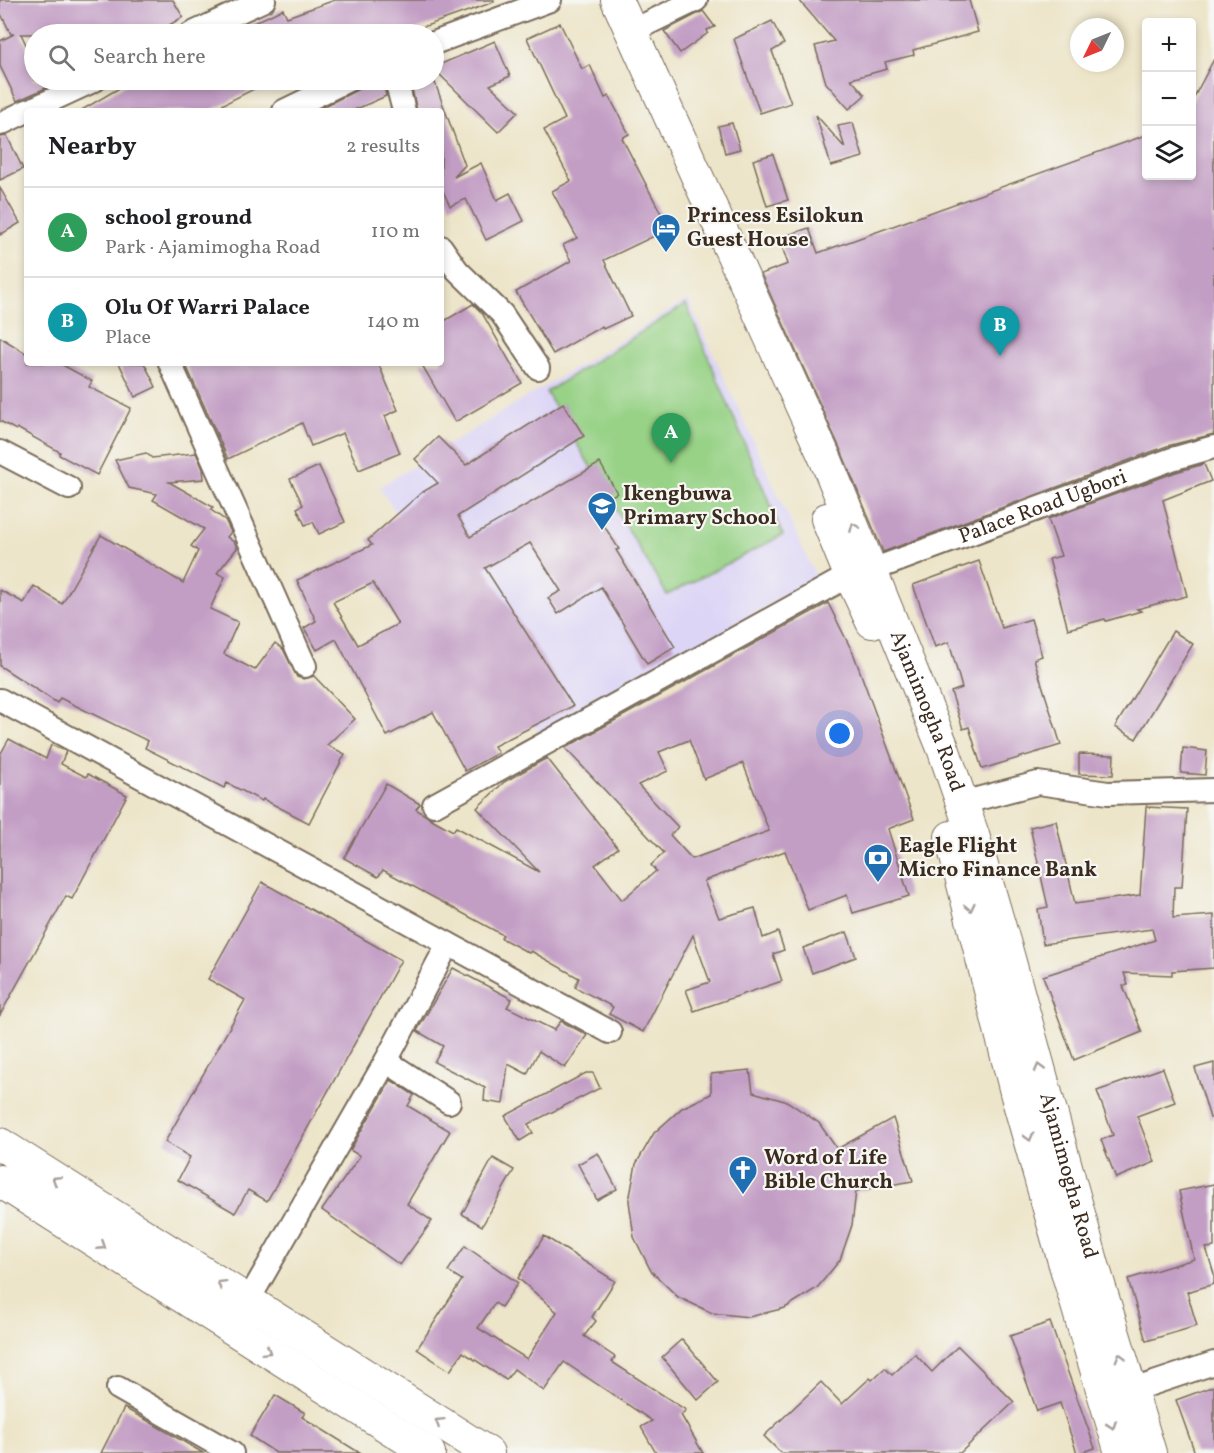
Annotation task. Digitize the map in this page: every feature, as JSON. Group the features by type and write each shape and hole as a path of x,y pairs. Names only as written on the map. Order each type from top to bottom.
{"main road":[{"name":"Ajamimogha Road","path":"597,0 793,432 943,748 1008,955 1089,1254 1150,1453"},
{"name":"Ajamimogha Road","path":"617,0 826,460 878,634 932,771 963,879 1017,1096 1121,1453"},
{"path":"0,1144 488,1453"},
{"path":"0,1181 429,1453"}],"street":[{"path":"212,24 264,0"},
{"path":"444,39 550,0"},
{"path":"630,32 696,0"},
{"path":"34,108 73,90"},
{"path":"290,108 327,90"},
{"path":"399,90 403,108"},
{"path":"0,124 24,112"},
{"path":"444,251 457,270 502,314 538,368"},
{"path":"172,366 305,666"},
{"name":"Palace Road Ugbori","path":"434,804 861,573 1172,459 1214,447"},
{"path":"0,452 69,488"},
{"path":"0,700 610,1032"},
{"path":"962,803 1038,783 1108,793 1214,790"},
{"path":"248,1301 386,1060 448,944"},
{"path":"386,1060 449,1102"},
{"path":"1130,1391 1214,1363"},
{"path":"118,1388 232,1453"}],"shaded area":[{"name":"Ikengbuwa Primary School","path":"688,299 816,577 543,739 379,487"}],"green space":[{"path":"686,304 783,535 667,595 546,392"}],"building":[{"path":"0,0 173,0 183,17 171,24 24,24 24,34 21,34 24,40 24,90 41,90 17,101 0,66 0,41 14,34 11,34 0,12"},
{"path":"335,0 494,0 494,2 431,24 251,24 283,9 287,17"},
{"path":"799,0 969,0 978,32 913,50 914,55 885,62 887,69 851,79 865,95 849,109 826,83 815,46 834,41"},
{"path":"703,11 715,27 707,30 708,33 680,53 664,31"},
{"path":"772,21 784,44 772,51 791,103 760,113 734,39"},
{"path":"560,23 582,69 590,65 605,98 609,96 629,134 622,138 669,229 604,260 631,316 603,329 602,326 553,354 516,292 571,261 563,245 577,238 552,191 571,181 544,130 565,119 527,38"},
{"path":"495,41 510,76 490,85 518,112 498,132 444,79 444,63"},
{"path":"1214,59 1214,434 1167,446 883,552 842,453 761,274 788,264 779,238 809,228 818,253 1142,136 1142,180 1196,180 1196,93"},
{"path":"116,90 252,90 216,108 85,108"},
{"path":"357,90 385,90 386,96 359,108 321,108"},
{"path":"412,90 438,90 465,165 454,177 481,163 497,200 510,193 524,221 486,240 466,199 450,206 444,193 444,108 416,108"},
{"path":"816,115 845,148 838,126 853,123 863,157 831,166"},
{"path":"732,123 740,149 725,153 718,126"},
{"path":"7,136 23,169 0,180 0,137"},
{"path":"773,154 788,200 767,206 753,160"},
{"path":"0,188 20,223 0,235"},
{"path":"473,304 482,313 522,383 455,422 423,366 444,366 444,321"},
{"path":"0,337 24,352 24,366 64,366 92,381 89,387 131,408 97,475 59,455 60,452 17,428 16,430 0,421"},
{"path":"120,366 146,366 156,387 135,397"},
{"path":"186,366 379,366 398,410 385,416 400,453 359,470 343,433 311,446 302,423 228,459"},
{"path":"563,403 584,436 458,516 470,537 600,463 617,493 592,507 619,549 616,550 675,647 647,664 601,587 558,614 548,598 561,591 530,543 485,568 573,706 494,746 498,753 465,771 433,712 387,736 336,639 317,650 304,628 316,621 297,580 372,545 368,540 421,493 438,483 415,459 438,437 466,465","holes":["373,583 398,624 358,645 333,602"]},
{"path":"146,453 152,458 196,453 203,469 204,479 169,482 213,507 211,510 225,520 231,532 227,537 235,543 237,548 217,573 225,577 210,609 238,622 224,654 255,670 275,643 283,649 297,677 304,679 314,676 355,719 327,745 345,754 309,823 227,783 224,788 145,748 148,741 60,698 57,703 0,666 0,590 24,603 34,586 62,604 101,535 183,583 198,551 191,546 204,529 153,500 157,494 129,488 115,460"},
{"path":"1204,464 1211,481 1163,500 1187,596 1137,609 1141,611 1106,621 1105,619 1068,629 1049,559 1061,556 1048,519"},
{"path":"319,466 345,522 319,534 313,522 305,525 297,508 303,505 290,479"},
{"path":"979,561 1002,628 1031,619 1042,656 1034,659 1061,745 982,769 969,727 963,729 951,692 962,688 949,642 935,647 913,585"},
{"path":"828,603 854,655 914,819 888,829 909,896 853,913 847,895 808,910 785,851 704,881 719,918 755,908 763,938 778,932 784,950 773,954 782,981 694,1011 686,990 710,982 693,935 643,1032 609,1014 613,1007 575,987 579,978 531,951 529,953 501,938 503,935 383,870 378,877 344,858 386,784 420,804 416,809 428,817 453,831 456,827 539,872 477,808 504,782 547,758 618,848 595,865 622,900 656,871 651,865 664,853 565,748","holes":["689,740 704,779 743,763 769,831 692,859 670,835 678,827 638,785 668,771 659,752"]},
{"path":"1173,631 1193,644 1136,739 1115,727"},
{"path":"9,739 46,759 51,745 66,751 61,764 86,777 88,774 127,795 72,899 66,896 0,1015 0,755"},
{"path":"1183,748 1207,751 1205,775 1181,773"},
{"path":"1079,754 1114,755 1113,775 1079,774"},
{"path":"1146,807 1187,809 1182,887 1174,887 1173,918 1214,915 1214,968 1172,971 1172,975 1124,973 1128,985 1123,986 1142,1032 1074,1060 1043,976 1155,940 1152,929 1043,944 1038,909 1048,907 1030,827 1056,821 1075,904 1140,895"},
{"path":"262,882 401,960 267,1201 248,1190 235,1213 178,1180 190,1157 165,1142 245,1000 208,979"},
{"path":"847,932 856,957 812,973 803,948"},
{"path":"453,968 512,999 507,1007 554,1030 561,1021 587,1035 565,1068 539,1051 527,1074 508,1064 503,1104 484,1101 485,1088 434,1062 443,1046 417,1031"},
{"path":"1214,1063 1214,1118 1210,1118 1195,1068"},
{"path":"1163,1068 1175,1102 1137,1116 1155,1162 1116,1178 1101,1140 1113,1135 1097,1091"},
{"name":"Word of Life Bible Church","path":"750,1070 753,1092 788,1102 819,1123 837,1149 893,1118 913,1181 856,1191 852,1225 840,1260 817,1288 785,1308 749,1317 712,1313 678,1297 651,1271 634,1237 629,1201 636,1164 654,1133 682,1108 711,1094 711,1074"},
{"path":"586,1073 593,1073 600,1088 528,1124 533,1133 520,1141 505,1116"},
{"path":"391,1080 414,1095 408,1106 450,1131 407,1204 432,1221 400,1265 322,1210 360,1156 350,1150"},
{"path":"598,1153 617,1189 597,1200 578,1164"},
{"path":"493,1158 514,1170 482,1226 462,1214"},
{"path":"1214,1184 1214,1247 1206,1248 1214,1274 1214,1284 1187,1292 1197,1326 1146,1341 1128,1279 1194,1259 1179,1191"},
{"path":"544,1236 615,1281 592,1317 596,1321 584,1336 615,1357 612,1362 686,1410 681,1415 703,1453 656,1453 641,1427 652,1421 564,1362 544,1391 514,1369 506,1380 463,1352 450,1371 417,1349 462,1280 448,1271 465,1246 518,1283 501,1307 495,1303 478,1328 527,1359 557,1312 518,1278"},
{"path":"1050,1322 1095,1448 1080,1453 1077,1453 1060,1403 1037,1411 1010,1336"},
{"path":"682,1339 718,1382 698,1400 662,1357"},
{"path":"958,1346 1014,1402 960,1453 781,1453 764,1436 821,1382 842,1404 870,1378 872,1380 885,1368 892,1375 915,1354 932,1372"},
{"path":"1214,1386 1214,1453 1195,1453 1176,1400"},
{"path":"275,1395 305,1413 302,1417 360,1453 276,1453 250,1436"},
{"path":"124,1408 150,1422 203,1453 101,1453"}],"place":[{"name":"Princess Esilokun Guest House","path":"666,254"},
{"name":"Olu Of Warri Palace","path":"1000,356"},
{"name":"school ground","path":"671,463"},
{"name":"Ikengbuwa Primary School","path":"602,532"},
{"name":"Eagle Flight Micro Finance Bank","path":"878,884"},
{"name":"Word of Life Bible Church","path":"743,1196"}]}
